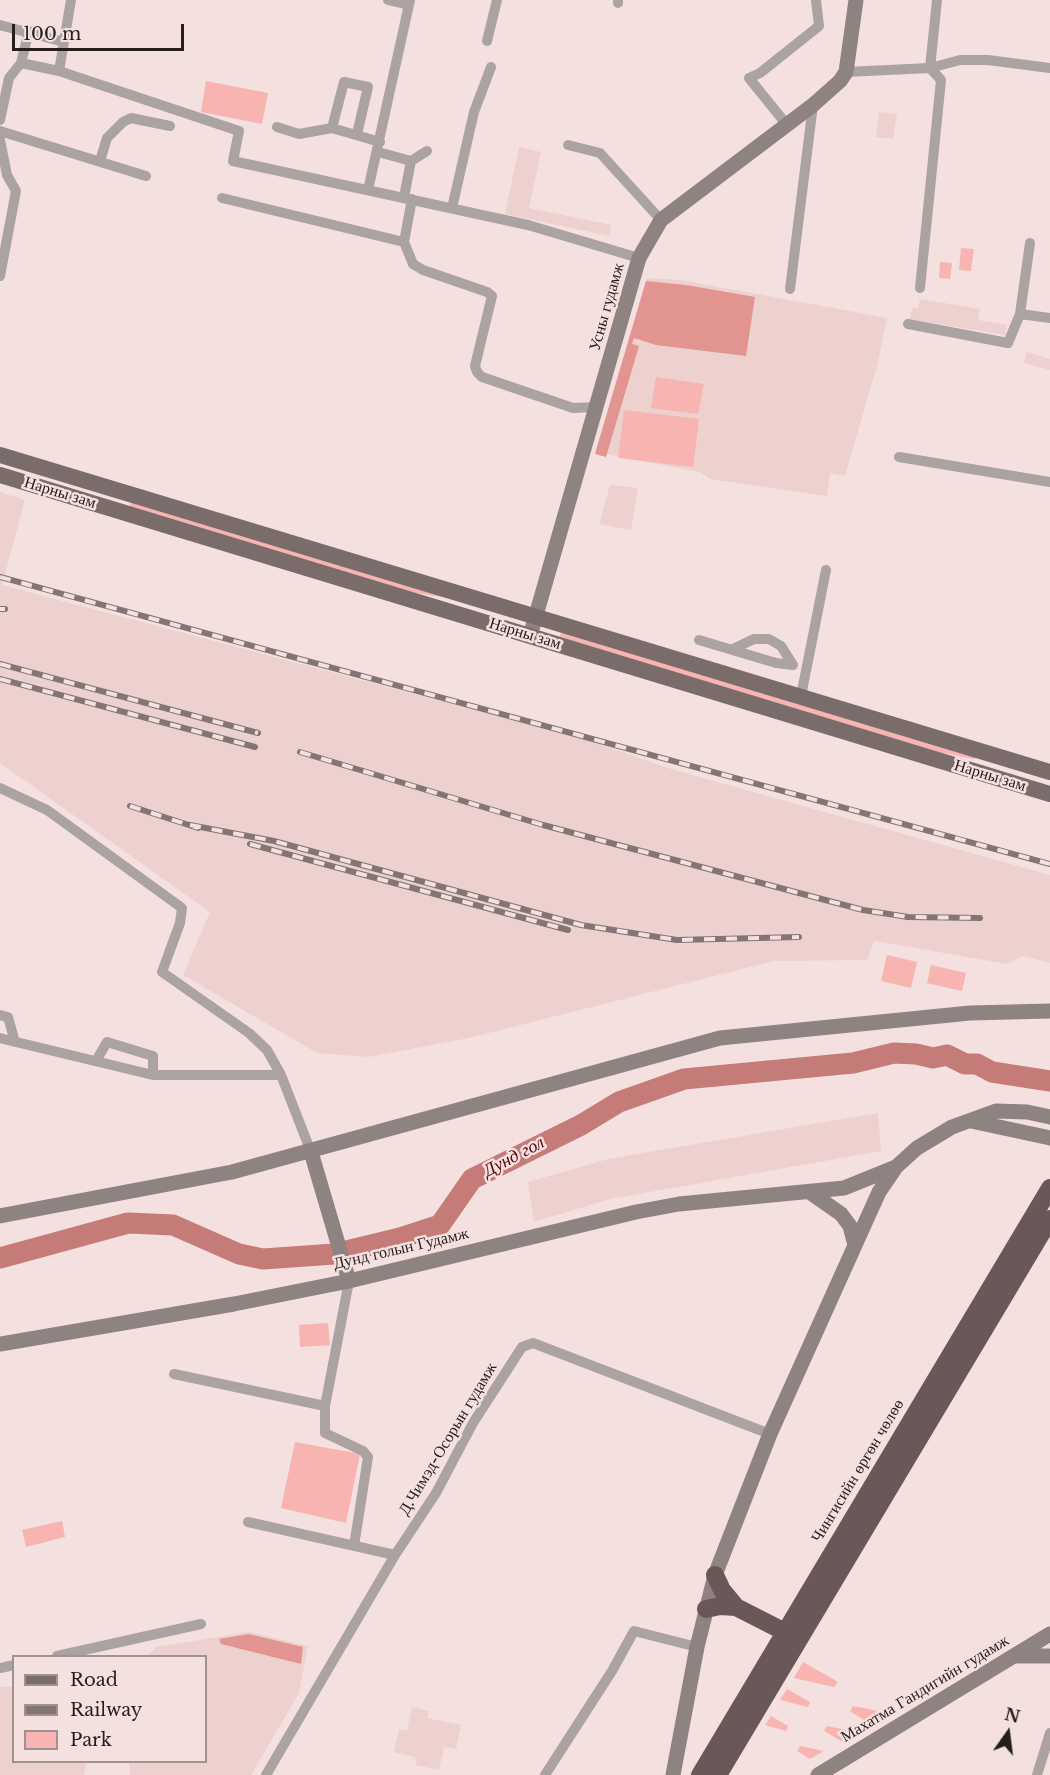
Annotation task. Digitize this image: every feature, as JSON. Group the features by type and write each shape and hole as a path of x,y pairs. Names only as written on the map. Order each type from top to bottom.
{"highway":[{"name":"Чингисийн өргөн чөлөө","path":"700,1775 1050,1188"},
{"path":"718,1775 1050,1219"},
{"path":"715,1575 722,1590 736,1607"},
{"path":"706,1609 720,1606 736,1607 785,1632"}],"main road":[{"path":"846,72 856,0"},
{"name":"Усны гудамж","path":"530,636 598,407 639,258 661,220 813,105 840,81 846,72"},
{"name":"Нарны зам","path":"0,455 1050,772"},
{"name":"Нарны зам","path":"0,475 1050,794"},
{"path":"74,498 98,498 122,504 127,499 118,491"},
{"path":"0,1216 228,1173 720,1038 969,1013 1050,1011"},
{"path":"673,1775 697,1647 715,1575 770,1434 855,1245 866,1215 896,1167 936,1135 996,1111 1027,1112 1050,1117"},
{"path":"971,1121 1050,1138"},
{"path":"311,1152 349,1281"},
{"name":"Дунд голын Гудамж","path":"0,1344 234,1304 349,1281 636,1212 723,1200 844,1188 896,1167"},
{"path":"811,1193 841,1214 850,1226 855,1245"},
{"name":"Махатма Гандигийн гудамж","path":"818,1775 1050,1634"},
{"path":"1016,1656 1050,1656"}],"street":[{"path":"58,70 71,0"},
{"path":"368,190 410,2 388,0"},
{"path":"487,42 497,0"},
{"path":"788,125 749,78 760,73 819,26 816,0"},
{"path":"920,288 941,80 930,68 937,0"},
{"path":"0,25 64,42"},
{"path":"0,120 9,78 21,63 28,32"},
{"path":"846,72 930,68 969,60 1050,68"},
{"path":"21,63 58,70 239,131 232,161 528,225 639,258"},
{"path":"452,208 474,112 492,67"},
{"path":"332,128 344,82 368,87 357,134"},
{"path":"790,289 813,105"},
{"path":"100,161 106,138 123,122 131,118 170,126"},
{"path":"277,127 299,134 332,128 357,134 379,147 411,160"},
{"path":"0,131 146,176"},
{"path":"0,140 8,175 16,190 0,276"},
{"path":"568,145 600,153 661,220"},
{"path":"411,160 427,151"},
{"path":"411,160 404,242 413,264 423,270 487,292 492,297 475,366 477,372 573,408 598,407"},
{"path":"222,198 404,242"},
{"path":"908,324 1008,343 1020,314 1030,243"},
{"path":"1020,314 1050,318"},
{"path":"898,457 1050,482"},
{"path":"801,696 826,570"},
{"path":"699,640 776,663 793,664 781,646 769,639 754,639 733,649"},
{"path":"0,788 47,810 182,908 180,923 162,972 249,1033 267,1050 281,1075 311,1152"},
{"path":"0,1015 8,1017 15,1042"},
{"path":"0,1038 153,1075 281,1075"},
{"path":"96,1061 107,1042 153,1056 153,1075"},
{"path":"349,1281 326,1406 326,1436 363,1451 368,1457 354,1546"},
{"name":"Д.Чимэд-Осорын гудамж","path":"266,1775 395,1555 436,1493 473,1423 522,1347 533,1343 770,1434"},
{"path":"174,1374 326,1406"},
{"path":"248,1522 395,1555"},
{"path":"62,1655 201,1624"},
{"path":"545,1775 612,1671 634,1631 697,1647"},
{"path":"1037,1775 1050,1732"}],"shaded area":[{"path":"879,112 897,114 893,139 876,137"},
{"path":"519,147 541,152 529,208 611,225 609,236 505,214"},
{"path":"647,278 681,280 887,318 878,362 845,476 830,473 827,496 710,479 700,472 595,452"},
{"path":"646,281 686,285 755,297 746,356 656,345 634,338 632,344 639,346 606,457 595,454"},
{"path":"920,299 980,309 978,320 1007,325 1005,335 910,319 912,308 918,309"},
{"path":"1027,352 1050,359 1050,370 1024,363"},
{"path":"610,485 638,488 631,530 599,524"},
{"path":"0,492 25,500 2,585 588,740 671,769 1050,875 1050,963 1022,956 1008,964 874,941 867,960 774,961 469,1038 368,1057 317,1053 183,975 210,912 0,763"},
{"path":"878,1113 881,1151 610,1199 534,1222 528,1182 608,1159"},
{"path":"249,1632 308,1646 299,1693 251,1775 130,1775 129,1763 207,1763 207,1655 148,1655 156,1647"},
{"path":"249,1634 303,1647 301,1664 221,1644 219,1639"},
{"path":"0,1687 12,1687 12,1763 87,1763 84,1775 0,1775"},
{"path":"412,1707 429,1711 427,1718 461,1725 456,1749 444,1747 439,1770 416,1765 415,1757 394,1752 399,1729 407,1731"}],"green space":[{"path":"206,81 268,93 262,124 201,112"},
{"path":"961,248 974,249 971,271 959,270"},
{"path":"940,262 952,263 950,279 939,278"},
{"path":"656,377 704,384 698,414 651,408"},
{"path":"624,410 699,419 693,467 618,458"},
{"path":"131,500 455,599 403,591 130,507"},
{"path":"561,632 975,757 974,759 938,752 560,637"},
{"path":"887,955 917,962 911,988 881,981"},
{"path":"931,965 966,973 962,991 927,983"},
{"path":"328,1323 330,1345 300,1347 299,1325"},
{"path":"295,1442 360,1454 346,1523 281,1508"},
{"path":"62,1521 65,1537 26,1547 22,1530"},
{"path":"803,1662 838,1682 834,1687 794,1678"},
{"path":"787,1689 810,1702 808,1707 780,1700"},
{"path":"853,1706 888,1713 870,1724 850,1711"},
{"path":"771,1716 788,1726 786,1731 765,1725"},
{"path":"827,1726 856,1732 841,1741 824,1731"},
{"path":"800,1746 824,1751 810,1759 797,1751"}],"waterway":[{"name":"Дунд гол","path":"0,1258 128,1223 173,1225 239,1254 263,1259 334,1254 400,1238 440,1225 472,1179 581,1125 619,1102 684,1079 853,1063 894,1053 916,1054 933,1058 947,1055 965,1064 977,1064 992,1072 1050,1081"}],"railway":[{"path":"0,577 1050,864"},
{"path":"0,609 5,609"},
{"path":"0,664 258,733"},
{"path":"0,679 255,747"},
{"path":"300,752 543,825 863,910 908,917 980,918"},
{"path":"130,806 198,828"},
{"path":"190,825 274,841 581,925 677,940 799,937"},
{"path":"250,844 568,930"}]}
